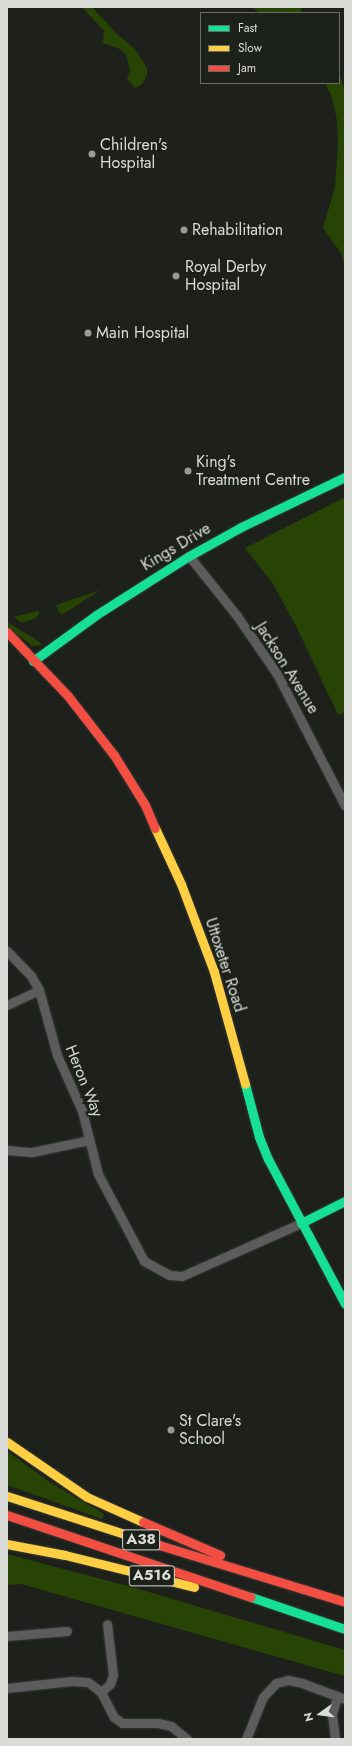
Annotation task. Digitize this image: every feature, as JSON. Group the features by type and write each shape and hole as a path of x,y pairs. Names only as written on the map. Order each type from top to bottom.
{"main road":[{"name":"Kings Drive","path":"33,661 96,616 189,556 240,527 345,477"},
{"path":"7,632 33,661"},
{"path":"7,644 33,661"},
{"name":"Uttoxeter Road","path":"33,661 68,696 110,750 157,830 214,972 259,1136 301,1223 345,1304"},
{"path":"301,1223 345,1201"},
{"path":"7,1442 87,1497 276,1580"},
{"name":"A38","path":"7,1496 170,1549 345,1602"},
{"name":"A38","path":"7,1515 273,1606 345,1628"},
{"name":"A516","path":"7,1544 72,1556 273,1606"}],"street":[{"name":"Jackson Avenue","path":"189,556 237,616 277,674 345,806"},
{"name":"Heron Way","path":"7,950 31,976 39,990 55,1050 77,1096 98,1174 136,1250 144,1261 157,1270 170,1275 182,1276 301,1223"},
{"path":"7,1005 39,990"},
{"path":"7,1150 32,1152 89,1140"},
{"path":"101,1692 110,1684 113,1675 107,1624"},
{"path":"7,1636 67,1631"},
{"path":"246,1739 263,1698 276,1684 288,1680 341,1697 332,1714 335,1739"},
{"path":"7,1688 72,1681 88,1682 101,1692 114,1717 122,1723 158,1723 171,1726 187,1739"}],"green space":[{"path":"82,7 92,7 117,34 135,49 147,68 147,75 142,84 135,88 127,79 130,70 126,54 120,49 103,43 104,31"},
{"path":"253,7 300,7 302,12 258,12"},
{"path":"340,76 345,90 345,269 341,253 323,228 335,187 338,144 337,121 332,97 326,84 340,84"},
{"path":"345,497 345,712 338,715 297,628 273,584 245,548"},
{"path":"100,590 62,615 58,611 56,605"},
{"path":"37,611 40,613 36,618 22,623 14,617"},
{"path":"7,622 43,645 32,646 7,626"},
{"path":"7,1451 51,1483 104,1514 102,1519 7,1485"},
{"path":"7,1554 139,1589 345,1650 345,1676 21,1584 7,1585"}],"traffic: fast":[{"path":"33,661 96,615 189,556 241,527 345,477"},
{"path":"245,1084 259,1137 268,1159 345,1304"},
{"path":"301,1223 345,1201"},
{"path":"251,1597 345,1629"}],"traffic: slow":[{"path":"155,828 181,884 214,972 245,1084"},
{"path":"7,1442 87,1497 143,1522"},
{"path":"7,1496 159,1545"},
{"path":"7,1544 65,1555 194,1587"}],"traffic: jam":[{"path":"7,632 68,696 114,755 145,805 155,828"},
{"path":"7,1515 251,1597"},
{"path":"143,1522 220,1555"},
{"path":"159,1545 345,1602"}],"place":[{"name":"Children's Hospital","path":"92,154"},
{"name":"Rehabilitation","path":"184,230"},
{"name":"Royal Derby Hospital","path":"176,276"},
{"name":"Main Hospital","path":"88,333"},
{"name":"King's Treatment Centre","path":"188,471"},
{"name":"St Clare's School","path":"171,1430"}]}
